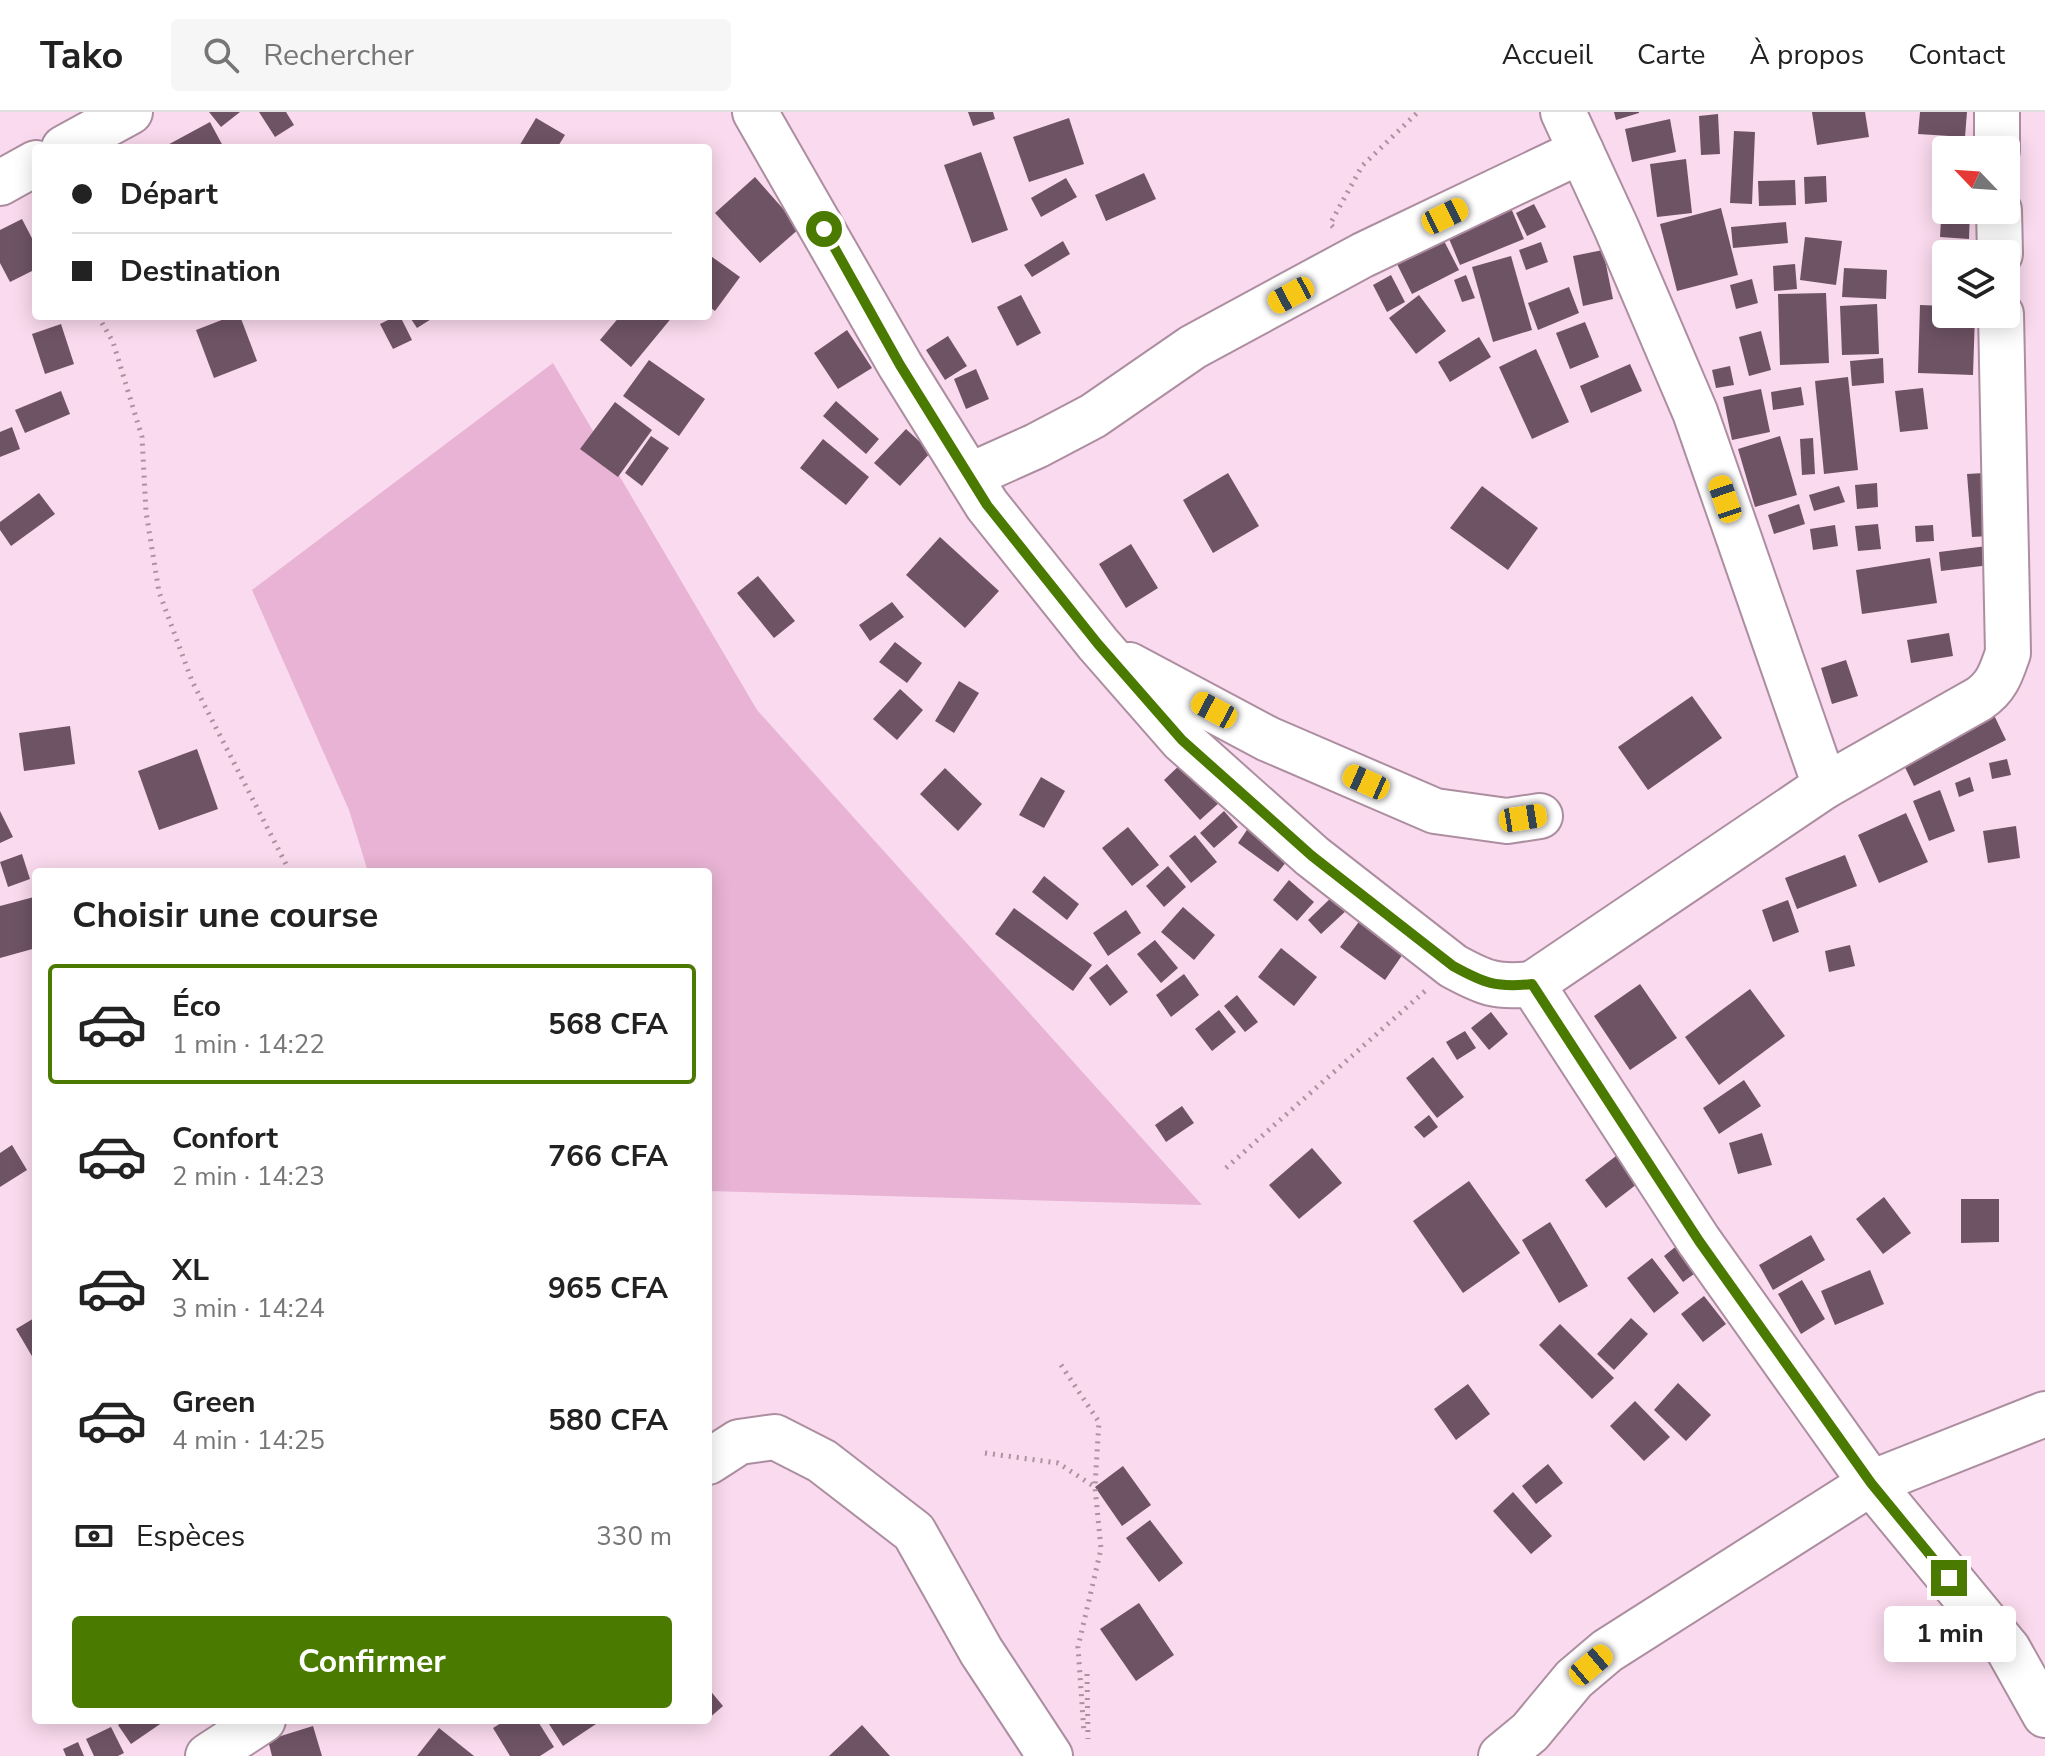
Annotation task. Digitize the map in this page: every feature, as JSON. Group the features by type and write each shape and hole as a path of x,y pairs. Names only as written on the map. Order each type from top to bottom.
{"street":[{"path":"71,144 130,112"},
{"path":"755,112 900,365 987,505 1106,653 1182,740 1312,856 1453,966 1477,979 1504,988 1532,984 1825,786 1991,691 1999,679 2008,653 2001,328"},
{"path":"1563,112 1695,412 1825,786"},
{"path":"1997,112 1997,136"},
{"path":"969,476 1093,416 1193,347 1363,255 1581,151"},
{"path":"1106,653 1268,739 1435,811 1507,821 1540,816"},
{"path":"1532,984 1699,1241 1871,1483 2008,1649 2045,1715"},
{"path":"1501,1756 1530,1732 1574,1679 1607,1651 1871,1483 2045,1414"},
{"path":"712,1459 739,1442 775,1437 822,1461 914,1532 981,1651 1074,1746"},
{"path":"208,1756 257,1724"}],"path":[{"path":"1363,255 1330,224 1362,166 1418,112"},
{"path":"100,320 113,342 142,437 146,512 159,592 192,681 288,868"},
{"path":"1226,1168 1453,966"},
{"path":"1061,1365 1099,1422 1095,1487 1101,1549 1078,1647 1074,1746"},
{"path":"985,1453 1058,1463 1095,1487"},
{"path":"1074,1746 1087,1674"}],"shaded area":[{"path":"553,363 757,710 1202,1205 712,1191 712,868 367,868 349,810 252,590"}],"building":[{"path":"209,112 240,112 221,127"},
{"path":"259,112 286,112 294,125 275,137"},
{"path":"968,112 993,112 995,119 973,126"},
{"path":"1614,112 1639,112 1639,113 1616,120"},
{"path":"1812,112 1865,112 1869,137 1817,145"},
{"path":"1920,112 1967,112 1965,136 1918,134"},
{"path":"1718,114 1720,154 1701,155 1699,116"},
{"path":"536,118 565,135 559,144 520,144"},
{"path":"1069,118 1084,164 1029,182 1013,137"},
{"path":"1670,119 1676,152 1632,162 1625,129"},
{"path":"210,122 222,144 169,144"},
{"path":"1734,131 1755,132 1752,204 1730,203"},
{"path":"981,152 1008,230 972,243 944,165"},
{"path":"1686,159 1692,213 1657,217 1650,164"},
{"path":"1144,173 1156,199 1106,221 1095,195"},
{"path":"1826,176 1827,202 1805,204 1804,177"},
{"path":"755,177 800,228 760,263 715,213"},
{"path":"1066,178 1077,197 1041,217 1031,198"},
{"path":"1795,180 1796,205 1759,206 1758,181"},
{"path":"1534,204 1546,227 1527,236 1516,213"},
{"path":"1511,208 1524,239 1460,265 1447,234"},
{"path":"1721,208 1738,275 1677,291 1660,224"},
{"path":"22,219 32,238 32,271 10,282 0,263 0,230"},
{"path":"1786,222 1788,243 1733,248 1731,227"},
{"path":"1941,224 1970,224 1969,239 1940,237"},
{"path":"1442,237 1459,270 1412,294 1395,260"},
{"path":"1805,237 1842,241 1836,285 1800,280"},
{"path":"1063,241 1070,254 1032,277 1024,265"},
{"path":"1541,242 1548,262 1526,270 1519,250"},
{"path":"1603,250 1613,299 1583,306 1573,256"},
{"path":"1511,256 1532,330 1493,342 1472,267"},
{"path":"712,257 740,277 715,311 712,309"},
{"path":"1795,264 1797,289 1774,291 1773,266"},
{"path":"1844,268 1887,270 1886,299 1842,297"},
{"path":"1391,275 1405,302 1387,312 1373,285"},
{"path":"1466,275 1475,298 1462,302 1454,280"},
{"path":"1752,279 1758,303 1736,309 1730,285"},
{"path":"1569,287 1579,313 1538,330 1528,303"},
{"path":"1826,293 1829,363 1780,365 1778,294"},
{"path":"1021,295 1041,333 1017,346 997,307"},
{"path":"1419,295 1446,331 1416,354 1389,318"},
{"path":"1877,304 1879,354 1842,355 1840,306"},
{"path":"1920,305 1932,305 1932,328 1975,328 1973,375 1918,373"},
{"path":"222,320 242,320 257,361 214,378 196,330"},
{"path":"388,320 402,320 412,340 393,349 380,324"},
{"path":"412,320 430,320 417,328"},
{"path":"617,320 670,320 631,367 600,340"},
{"path":"1585,322 1599,357 1570,369 1556,333"},
{"path":"61,324 74,364 45,374 32,334"},
{"path":"847,330 872,368 838,389 814,353"},
{"path":"1761,331 1771,370 1749,376 1739,337"},
{"path":"948,336 967,366 945,380 926,350"},
{"path":"1479,337 1491,357 1450,382 1438,362"},
{"path":"1536,349 1569,422 1532,439 1499,367"},
{"path":"1883,358 1884,383 1852,386 1850,361"},
{"path":"649,360 705,399 679,436 623,396"},
{"path":"1630,364 1642,391 1591,413 1580,386"},
{"path":"1730,366 1734,385 1716,388 1712,370"},
{"path":"976,369 989,399 966,409 954,379"},
{"path":"1848,377 1858,470 1824,474 1815,381"},
{"path":"1801,387 1804,405 1773,410 1771,392"},
{"path":"1923,388 1928,429 1900,432 1895,391"},
{"path":"1761,389 1770,432 1732,440 1723,397"},
{"path":"61,391 70,414 25,433 15,410"},
{"path":"836,401 879,439 866,454 823,416"},
{"path":"615,402 652,430 618,477 580,449"},
{"path":"12,427 20,449 0,457 0,432"},
{"path":"906,429 931,452 900,486 874,463"},
{"path":"651,436 669,448 642,486 625,473"},
{"path":"1780,436 1797,495 1755,507 1738,449"},
{"path":"1813,438 1815,474 1802,475 1800,439"},
{"path":"823,439 869,477 846,505 800,468"},
{"path":"1228,473 1259,526 1213,553 1183,500"},
{"path":"1984,473 1989,536 1972,537 1967,474"},
{"path":"1877,483 1878,507 1857,509 1855,485"},
{"path":"1482,486 1538,528 1508,570 1450,528"},
{"path":"1839,486 1845,502 1814,511 1809,495"},
{"path":"39,493 55,514 11,546 0,530 0,522"},
{"path":"1799,504 1805,524 1774,534 1768,515"},
{"path":"1878,524 1881,549 1858,551 1855,526"},
{"path":"1835,525 1838,546 1813,550 1810,529"},
{"path":"1933,525 1934,541 1916,542 1915,526"},
{"path":"940,537 999,591 965,628 906,575"},
{"path":"1131,544 1158,588 1126,608 1099,564"},
{"path":"1987,546 1990,565 1941,571 1939,552"},
{"path":"1930,558 1937,603 1862,614 1856,570"},
{"path":"758,576 795,621 774,638 737,593"},
{"path":"892,602 904,617 870,641 859,625"},
{"path":"1949,633 1953,656 1911,663 1907,640"},
{"path":"895,642 922,663 907,683 879,662"},
{"path":"1846,660 1858,696 1832,704 1821,668"},
{"path":"959,681 979,693 954,733 935,721"},
{"path":"900,689 923,710 897,740 873,719"},
{"path":"1692,696 1722,738 1648,790 1618,747"},
{"path":"1992,711 2006,740 1914,786 1900,757"},
{"path":"70,726 75,764 24,771 19,733"},
{"path":"197,749 218,809 159,830 138,771"},
{"path":"2007,759 2011,775 1992,779 1989,763"},
{"path":"1183,762 1220,802 1200,820 1164,780"},
{"path":"945,768 982,804 958,831 920,794"},
{"path":"1041,777 1065,791 1044,828 1019,815"},
{"path":"1970,777 1974,791 1959,797 1955,783"},
{"path":"1940,790 1955,831 1929,841 1913,801"},
{"path":"0,811 13,837 0,843"},
{"path":"1224,811 1238,827 1214,848 1200,833"},
{"path":"1906,813 1928,862 1879,883 1858,835"},
{"path":"1251,824 1292,855 1278,872 1238,843"},
{"path":"2016,826 2020,858 1988,863 1983,831"},
{"path":"1128,827 1159,865 1132,886 1102,848"},
{"path":"1195,835 1217,862 1191,883 1169,856"},
{"path":"22,854 30,879 8,887 0,862"},
{"path":"1845,855 1857,886 1797,909 1785,878"},
{"path":"1168,866 1186,887 1164,907 1146,886"},
{"path":"1044,876 1079,904 1067,920 1032,892"},
{"path":"1289,880 1314,902 1297,921 1273,900"},
{"path":"1335,894 1349,908 1321,934 1308,920"},
{"path":"32,898 32,949 0,958 0,906"},
{"path":"1788,900 1799,932 1773,942 1762,910"},
{"path":"1183,907 1215,935 1194,960 1161,932"},
{"path":"1014,908 1092,965 1073,991 995,934"},
{"path":"1126,910 1141,933 1108,956 1093,933"},
{"path":"1361,919 1405,951 1385,980 1340,947"},
{"path":"1155,940 1178,968 1161,983 1137,954"},
{"path":"1850,945 1855,966 1829,972 1825,951"},
{"path":"1281,948 1317,977 1294,1006 1258,977"},
{"path":"1107,964 1128,992 1110,1006 1089,978"},
{"path":"1184,974 1199,995 1171,1017 1156,995"},
{"path":"1640,984 1677,1038 1630,1070 1594,1016"},
{"path":"1750,989 1785,1036 1719,1085 1685,1037"},
{"path":"1237,995 1258,1022 1245,1032 1224,1006"},
{"path":"1219,1010 1236,1032 1212,1051 1195,1029"},
{"path":"1491,1012 1508,1034 1489,1050 1471,1028"},
{"path":"1465,1031 1476,1048 1457,1060 1446,1042"},
{"path":"1433,1057 1464,1097 1437,1118 1406,1078"},
{"path":"1744,1080 1761,1106 1719,1134 1703,1108"},
{"path":"1182,1106 1194,1123 1166,1142 1155,1125"},
{"path":"1429,1115 1438,1127 1424,1138 1414,1127"},
{"path":"1762,1133 1772,1165 1738,1174 1729,1143"},
{"path":"12,1145 27,1170 0,1187 0,1153"},
{"path":"1312,1148 1342,1183 1299,1219 1269,1185"},
{"path":"1616,1156 1637,1184 1606,1208 1585,1180"},
{"path":"1469,1181 1520,1253 1463,1293 1413,1221"},
{"path":"1884,1197 1911,1233 1883,1254 1856,1219"},
{"path":"1961,1199 1999,1199 1999,1242 1961,1243"},
{"path":"1550,1222 1588,1286 1559,1303 1522,1240"},
{"path":"1811,1235 1825,1260 1773,1290 1759,1265"},
{"path":"1679,1244 1698,1271 1683,1282 1664,1256"},
{"path":"1652,1258 1679,1293 1654,1313 1627,1278"},
{"path":"1870,1270 1884,1304 1835,1325 1821,1291"},
{"path":"1802,1280 1825,1319 1801,1334 1778,1294"},
{"path":"1704,1296 1726,1324 1703,1342 1681,1314"},
{"path":"1631,1318 1648,1334 1614,1370 1597,1354"},
{"path":"32,1319 32,1356 16,1329"},
{"path":"1560,1324 1614,1378 1592,1399 1539,1345"},
{"path":"1678,1383 1711,1415 1686,1441 1654,1410"},
{"path":"1468,1384 1490,1414 1456,1440 1434,1409"},
{"path":"1635,1401 1670,1437 1644,1461 1610,1426"},
{"path":"1548,1464 1563,1483 1536,1504 1522,1486"},
{"path":"1123,1466 1151,1505 1122,1526 1095,1487"},
{"path":"1513,1492 1552,1536 1531,1554 1493,1511"},
{"path":"1150,1520 1183,1563 1159,1582 1126,1538"},
{"path":"1139,1603 1174,1655 1136,1681 1100,1629"},
{"path":"712,1693 723,1706 712,1716"},
{"path":"119,1724 160,1724 131,1744"},
{"path":"500,1724 540,1724 554,1747 540,1756 510,1756 493,1728"},
{"path":"549,1724 596,1724 563,1746"},
{"path":"862,1725 890,1756 829,1756"},
{"path":"313,1726 322,1756 272,1756 268,1740"},
{"path":"111,1727 124,1753 94,1756 86,1739"},
{"path":"439,1728 474,1756 417,1756"},
{"path":"78,1742 84,1756 66,1756 63,1749"}],"route":[{"path":"824,229 900,365 987,505 1098,644 1182,740 1312,856 1453,966 1477,979 1504,988 1532,984 1699,1241 1871,1483 1949,1578"}]}
